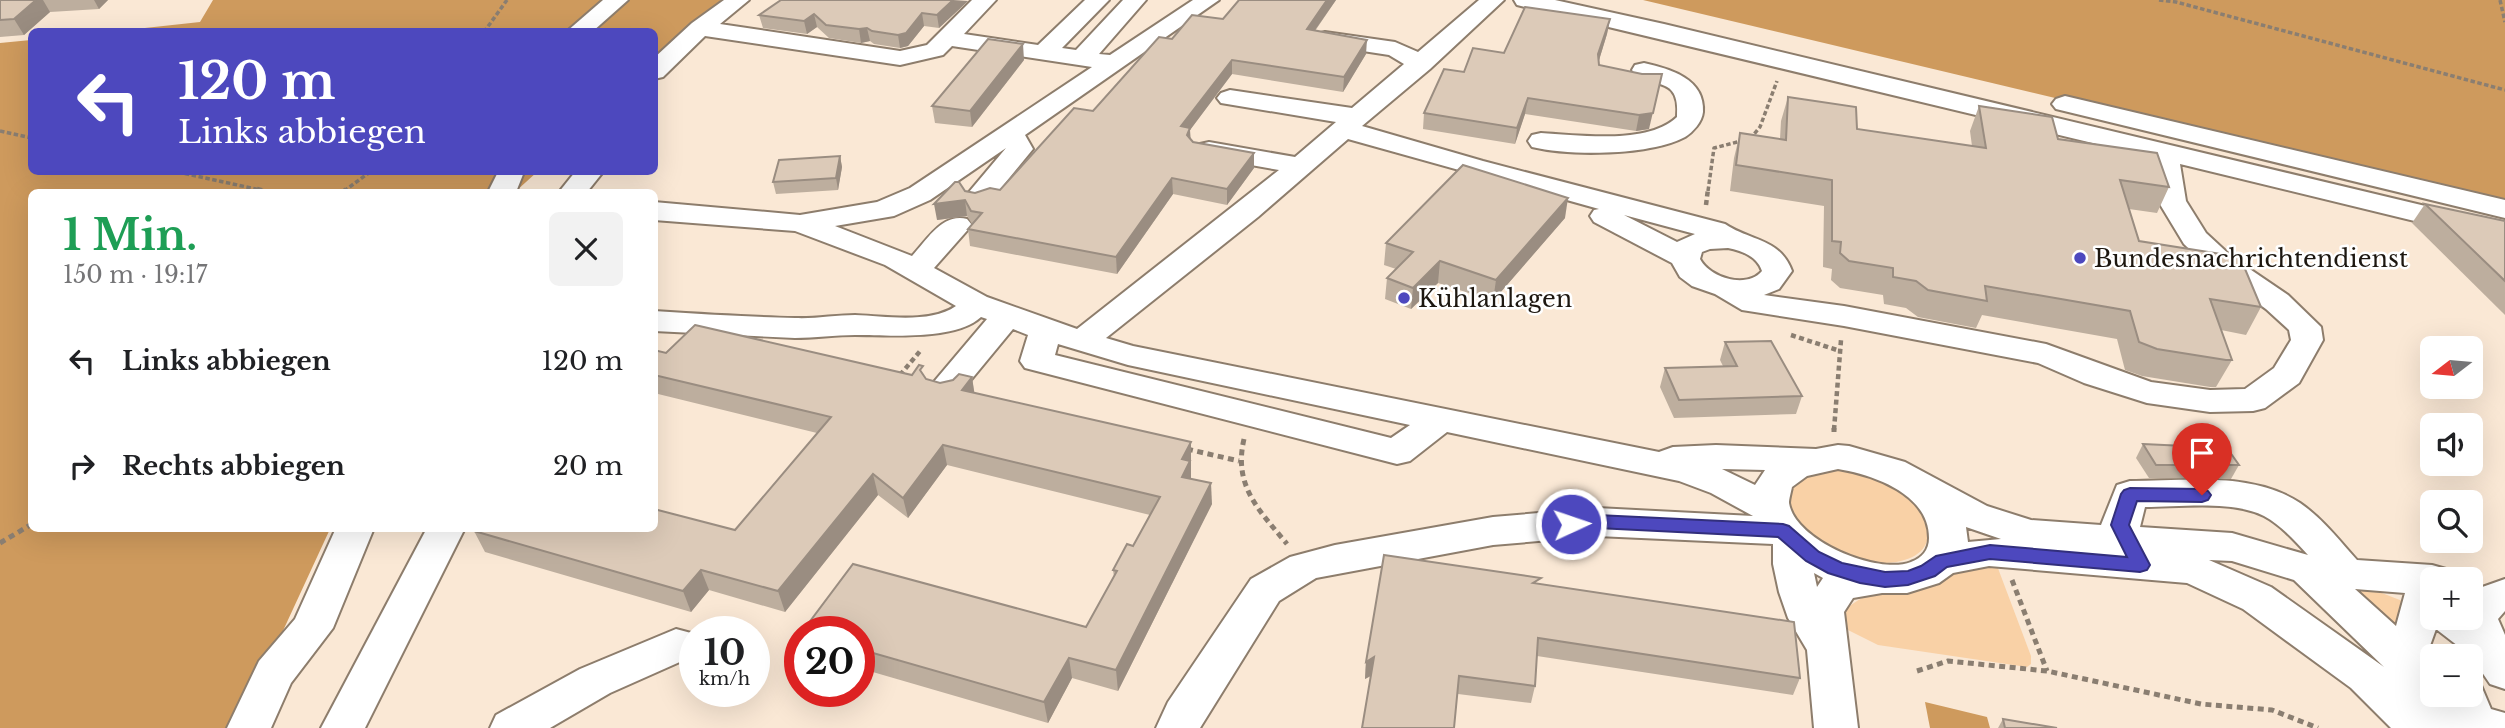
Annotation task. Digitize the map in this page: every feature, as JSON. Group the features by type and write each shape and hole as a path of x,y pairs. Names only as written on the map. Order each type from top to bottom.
{"lane":[{"path":"581,28 617,0"},
{"path":"658,68 700,29 738,0"},
{"path":"700,29 900,58 935,50 985,0"},
{"path":"1043,53 1098,0"},
{"path":"1089,51 1135,0"},
{"path":"658,211 799,223 844,218 895,205 920,194 1208,0"},
{"path":"1083,340 1300,166 1421,64 1490,0"},
{"path":"1525,0 1658,29 2505,234"},
{"path":"1621,0 2505,209"},
{"path":"1517,178 1545,134 1634,143 1658,139 1674,132 1688,120 1693,104 1688,93 1664,75 1632,73 1658,29"},
{"path":"946,38 1043,53 1138,47"},
{"path":"1325,39 1395,49 1421,64"},
{"path":"1089,51 1114,64"},
{"path":"1230,98 1351,123 1517,178 1716,233 1753,245 1771,257 1777,271 1770,283 1751,289 1726,288"},
{"path":"978,198 1020,149 1010,133"},
{"path":"1203,149 1300,166"},
{"path":"1549,187 1685,258 1693,273 1753,303 1844,316 2046,354 2096,375 2147,391 2210,401 2253,400 2287,375 2307,340 2305,327 2277,302 2221,263 2194,238 2172,201 2164,152"},
{"path":"575,189 587,175"},
{"path":"895,205 889,218 888,237 906,264"},
{"path":"799,223 906,264 976,303 1046,330 1128,355 1686,470 1724,484 1783,527 1812,556 1835,568 1860,576 1885,579"},
{"path":"906,264 957,225"},
{"path":"1685,258 1689,247 1716,233"},
{"path":"1775,278 1795,296 1844,316"},
{"path":"658,321 798,328 853,325 897,327 964,315 976,303"},
{"path":"944,390 1007,315"},
{"path":"1046,330 1037,361 1397,452 1440,420"},
{"path":"1642,461 1716,457 1824,458 1882,467 1973,516 2030,534 2134,553 2193,569 2257,598 2366,676 2420,696"},
{"path":"1824,458 1791,466 1777,477 1770,492 1783,527 1809,622 1826,648"},
{"path":"1922,489 1939,507 1949,526 1950,545 1942,561"},
{"path":"2134,553 2120,525 2130,494 2250,496 2278,507 2307,530 2347,574"},
{"path":"1178,728 1183,715 1265,590 1304,567 1493,531 1597,522 1783,527"},
{"path":"249,728 274,673 312,628 353,532"},
{"path":"343,728 444,532"},
{"path":"1836,728 1823,610 1841,584 1908,578 1928,571 1942,561 1990,552 2134,553 2232,547 2308,570 2347,574 2420,600"},
{"path":"2308,570 2420,695"},
{"path":"2483,597 2505,584"},
{"path":"512,728 595,681 676,645"},
{"path":"2448,707 2478,719"}],"path":[{"path":"487,28 507,0"},
{"path":"2159,0 2176,2 2505,90"},
{"path":"2500,0 2505,22"},
{"path":"1716,233 1714,148 1750,139 1760,127 1779,74"},
{"path":"0,131 28,137"},
{"path":"192,175 256,189"},
{"path":"347,189 366,175"},
{"path":"1824,458 1833,435 1844,316"},
{"path":"904,382 897,379 942,321"},
{"path":"1253,414 1238,470 1248,492 1304,567"},
{"path":"1186,448 1239,461"},
{"path":"0,543 28,526"},
{"path":"2002,554 2046,671"},
{"path":"1917,671 1948,661 2046,671 2202,704 2272,710 2318,728"}],"shaded area":[{"path":"213,0 721,0 658,55 658,28 145,28 200,22"},
{"path":"1643,0 2505,0 2505,205"},
{"path":"28,40 28,175 534,175 518,189 28,189 28,532 329,532 238,728 0,728 0,43"},
{"path":"1841,467 1885,480 1910,497 1926,521 1928,534 1926,544 1918,554 1905,560 1886,563 1857,559 1824,545 1798,524 1791,510 1790,496 1794,484 1808,473"},
{"path":"1996,563 2031,656 2031,664 2027,667 1878,645 1846,629 1842,614 1854,603 1871,594 1914,579"},
{"path":"2331,588 2369,588 2405,602 2399,633"},
{"path":"1925,702 1987,717 1990,728 1930,728"}],"building":[{"path":"0,0 36,0 14,19 0,20"},
{"path":"781,0 953,0 937,15 922,13 906,33 898,35 867,28 826,25 814,14 804,21 759,15"},
{"path":"1239,0 1327,0 1307,29 1367,40 1344,77 1232,60 1181,126 1190,128 1187,135 1193,142 1254,153 1227,189 1172,178 1116,257 968,229 982,213 971,211 965,200 934,204 955,182 959,182 965,191 975,193 990,188 1000,190 1074,108 1093,111 1159,37 1172,39 1192,15 1223,19"},
{"path":"1525,7 1610,19 1598,54 1599,65 1642,74 1662,74 1653,113 1639,115 1528,98 1517,128 1424,113 1444,69 1464,72 1473,48 1504,53"},
{"path":"988,39 1023,44 970,111 932,106"},
{"path":"1788,97 1856,107 1857,129 1986,148 1979,106 2052,117 2058,139 2157,153 2169,187 2120,180 2139,241 2240,257 2261,307 2210,299 2232,360 2226,360 2157,349 2139,342 2130,311 1985,286 1987,301 1928,290 1916,281 1893,277 1893,268 1849,261 1840,253 1841,242 1832,241 1832,180 1736,165 1740,133 1786,140"},
{"path":"840,156 836,178 773,182 779,160"},
{"path":"1463,165 1568,198 1496,280 1440,261 1413,288 1387,278 1413,252 1386,243"},
{"path":"2425,204 2505,221 2505,281"},
{"path":"695,325 912,375 919,365 923,366 920,370 926,379 940,383 953,380 959,374 972,377 962,390 1191,442 1182,459 1190,461 1182,477 1211,483 1116,670 1069,658 1044,702 875,654 875,616 814,616 853,564 1086,627 1117,571 1113,570 1127,544 1133,546 1160,497 943,445 903,498 873,474 778,591 701,570 683,591 477,532 658,532 658,510 735,530 831,417 658,376 658,351 666,353"},
{"path":"1771,341 1802,396 1679,400 1665,368 1737,366 1725,342"},
{"path":"2143,444 2227,448 2239,465 2156,465"},
{"path":"1384,555 1541,578 1533,583 1794,622 1800,678 1538,638 1535,686 1459,676 1454,728 1362,728 1374,657 1366,662"},
{"path":"2003,719 2057,728 2005,728"}],"place":[{"name":"Bundesnachrichtendienst","path":"2080,258"},
{"name":"Kühlanlagen","path":"1404,298"}],"route":[{"path":"1571,524 1597,522 1783,531 1812,556 1835,568 1860,576 1908,578 1928,571 1942,561 1990,552 2140,565 2120,525 2130,494 2202,495"}]}
